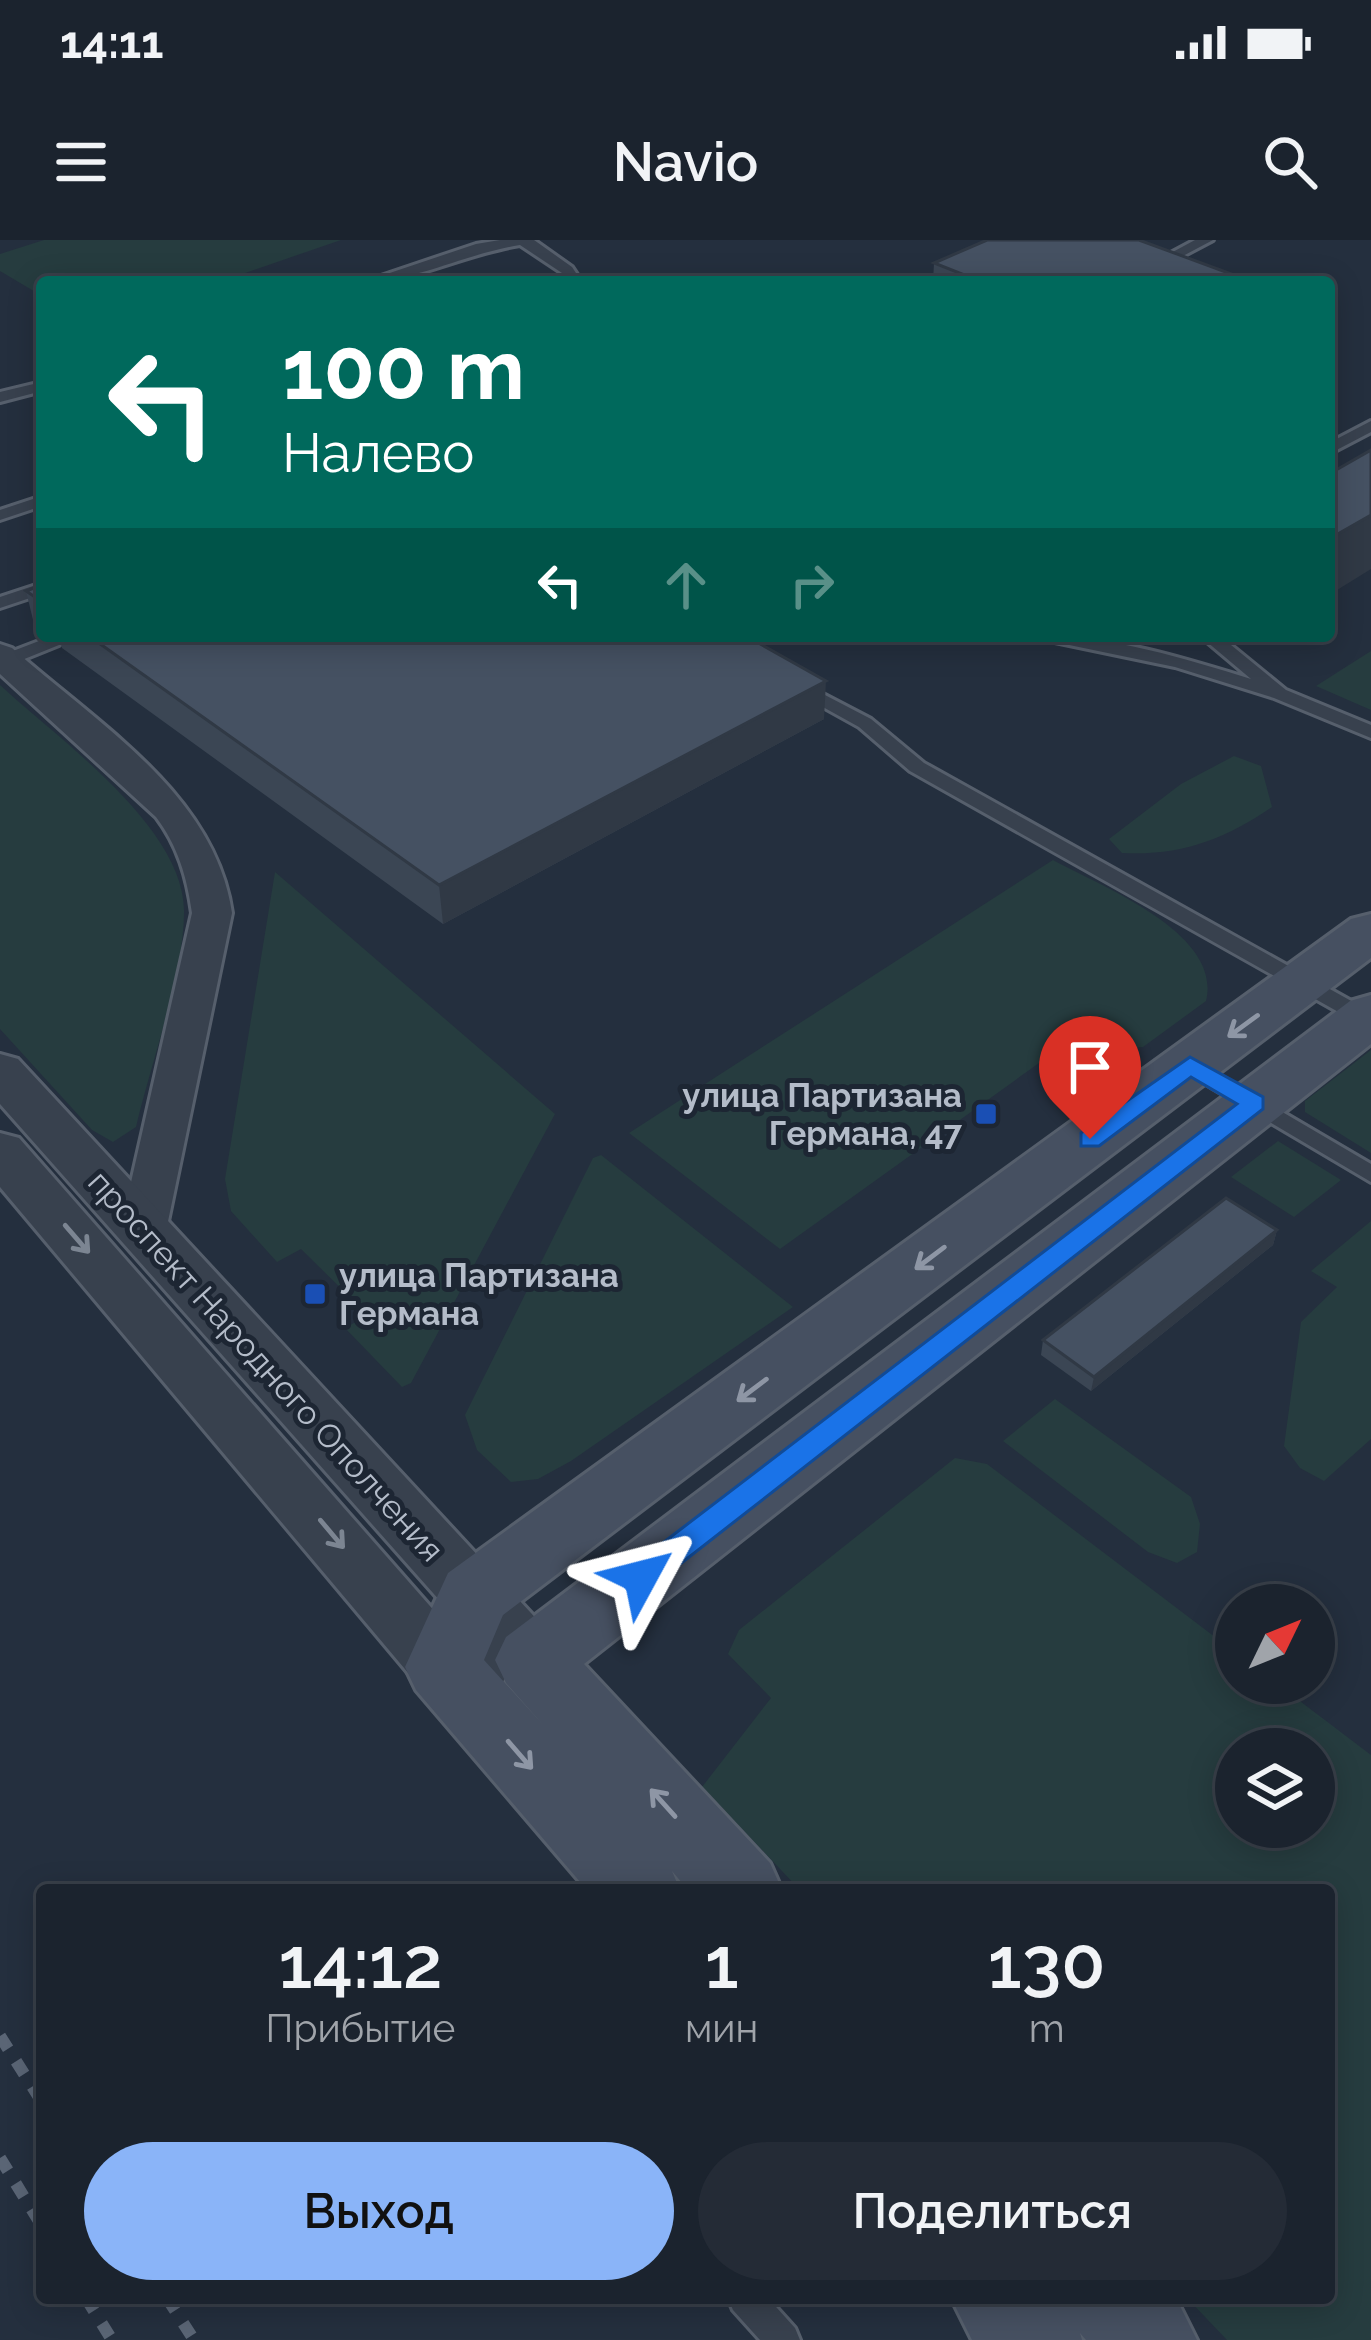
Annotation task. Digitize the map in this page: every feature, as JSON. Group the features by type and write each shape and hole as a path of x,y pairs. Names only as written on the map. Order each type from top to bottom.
{"main road":[{"path":"443,1667 474,1595 1371,931"},
{"path":"533,1660 1369,1016"},
{"name":"проспект Народного Ополчения","path":"533,1660 736,1884"},
{"name":"проспект Народного Ополчения","path":"443,1667 634,1884"},
{"path":"1003,2304 1035,2340"},
{"path":"1117,2304 1150,2340"}],"street":[{"path":"2,655 170,808 190,834 207,871 212,913 143,1231"},
{"name":"проспект Народного Ополчения","path":"0,1071 533,1660"},
{"name":"проспект Народного Ополчения","path":"0,1151 443,1667"},
{"path":"443,1667 533,1660"}],"lane":[{"path":"1176,254 1206,240"},
{"path":"389,276 481,247 525,241 571,276"},
{"path":"0,397 36,388"},
{"path":"1335,446 1371,426"},
{"path":"0,515 36,503"},
{"path":"0,604 36,590"},
{"path":"2,655 36,641"},
{"path":"1106,642 1233,676 1371,732"},
{"path":"1216,642 1280,694"},
{"path":"787,680 865,723 917,767 1369,1016"},
{"path":"1190,1065 1371,1174"},
{"path":"751,2304 783,2340"}],"green space":[{"path":"44,240 341,240 236,276 36,276 36,292 0,271 0,254"},
{"path":"1371,651 1371,710 1316,686"},
{"path":"0,685 113,786 163,847 178,878 183,934 173,989 136,1127 113,1142 92,1130 0,1029"},
{"path":"1234,756 1261,766 1272,807 1219,837 1163,852 1122,853 1109,839 1181,784"},
{"path":"1053,860 1127,899 1178,934 1196,954 1206,977 1206,1001 1143,1047 1053,1053 780,1249 629,1133"},
{"path":"275,872 555,1114 411,1383 402,1387 345,1328 368,1315 301,1249 277,1262 231,1211 225,1179"},
{"path":"1371,1050 1371,1153 1305,1112 1305,1101"},
{"path":"1278,1141 1341,1180 1294,1217 1231,1177"},
{"path":"601,1155 793,1307 571,1461 538,1479 511,1482 477,1450 465,1415 593,1158"},
{"path":"1371,1221 1371,1439 1324,1481 1300,1468 1284,1446 1301,1322 1337,1287 1311,1271"},
{"path":"1055,1399 1191,1497 1200,1524 1197,1552 1177,1563 1148,1552 1003,1441"},
{"path":"955,1458 987,1464 1215,1637 1215,1704 1304,1704 1371,1755 1371,2340 1227,2340 1193,2304 1335,2304 1335,1884 794,1884 702,1787 771,1698 728,1654 739,1630"}],"building":[{"path":"987,240 1139,240 1234,275 967,276 934,263"},
{"path":"1371,450 1371,515 1335,536 1335,471"},
{"path":"97,642 757,642 826,681 439,885"},
{"path":"1226,1198 1277,1230 1094,1377 1043,1340"}],"railway":[{"path":"0,2036 36,2093"},
{"path":"0,2158 36,2216"},
{"path":"90,2304 112,2340"},
{"path":"171,2304 194,2340"}],"place":[{"name":"улица Партизана Германа, 47","path":"986,1114"},
{"name":"улица Партизана Германа","path":"315,1294"}],"route":[{"path":"641,1577 1255,1103 1190,1065 1090,1139"}]}
